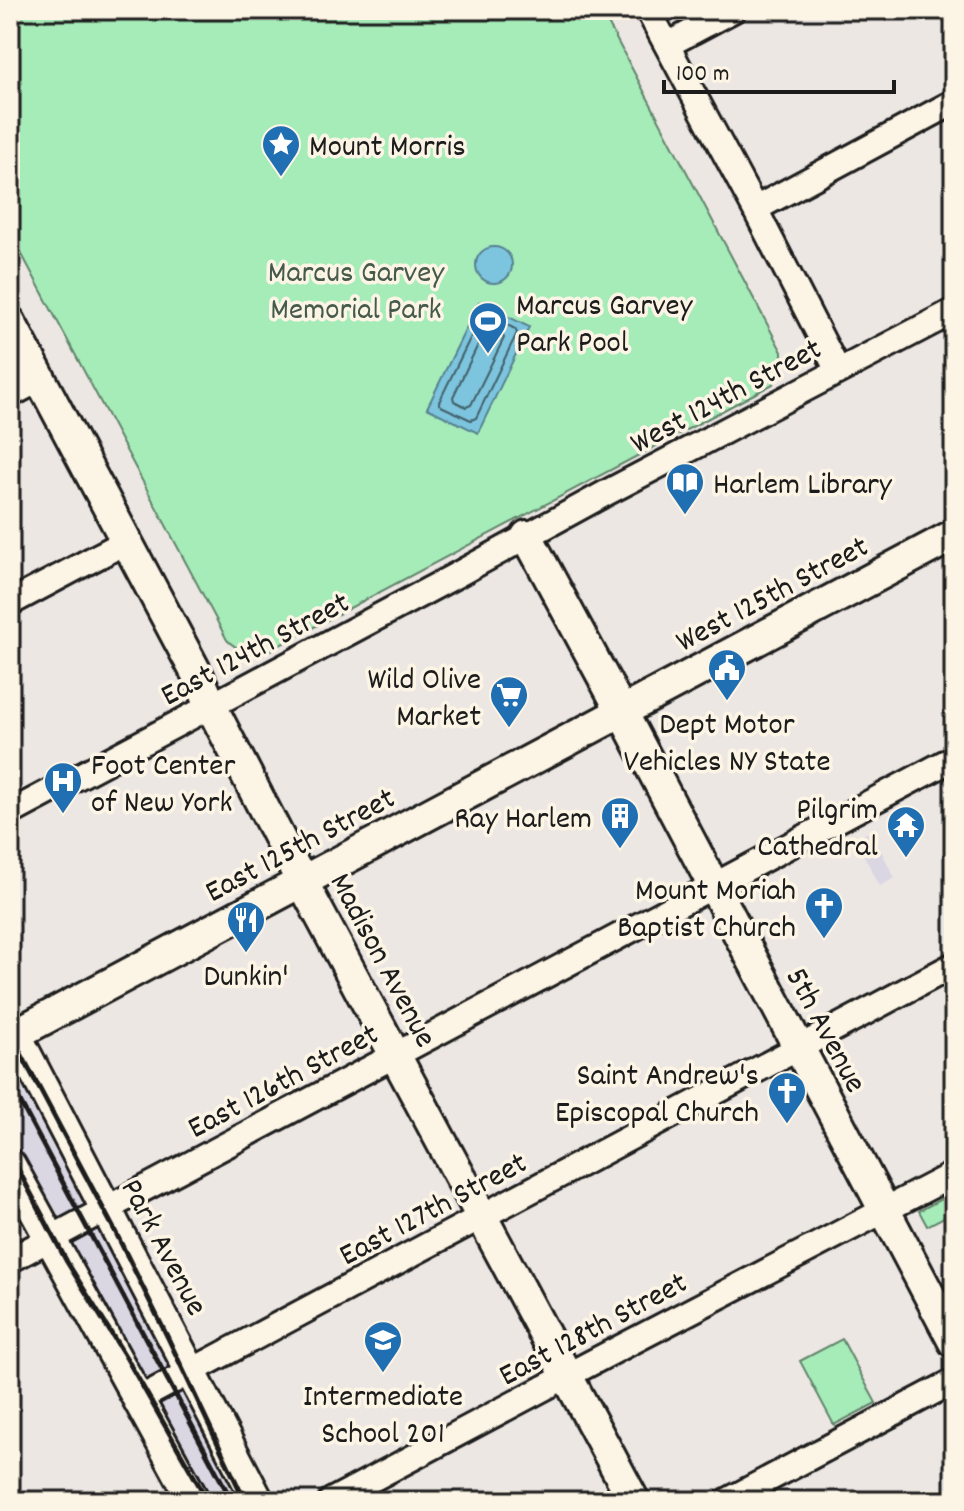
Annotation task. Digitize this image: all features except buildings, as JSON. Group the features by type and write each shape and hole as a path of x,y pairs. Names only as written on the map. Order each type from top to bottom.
{"main road":[{"name":"Madison Avenue","path":"10,322 199,678 303,882 634,1501"},
{"name":"West 125th Street","path":"622,712 954,535"},
{"name":"5th Avenue","path":"527,536 954,1342"},
{"name":"East 125th Street","path":"12,1032 622,712"},
{"name":"Park Avenue","path":"12,1032 258,1501"},
{"path":"10,1165 194,1501"}],"street":[{"path":"648,10 838,371"},
{"path":"667,45 733,10"},
{"path":"755,209 954,102"},
{"name":"West 124th Street","path":"527,536 954,311"},
{"path":"10,395 40,379"},
{"name":"East 124th Street","path":"10,813 527,536"},
{"path":"10,603 127,541"},
{"name":"East 126th Street","path":"10,1260 954,758"},
{"name":"East 127th Street","path":"139,1399 954,965"},
{"name":"East 128th Street","path":"331,1501 954,1174"},
{"path":"727,1501 954,1381"}],"shaded area":[{"path":"871,831 895,878 880,886 855,839"},
{"path":"10,1030 251,1501 201,1501 10,1160"}],"green space":[{"name":"Marcus Garvey Memorial Park","path":"10,10 601,10 782,352 782,361 773,384 263,654 239,649 227,640 10,232"},
{"path":"954,1192 954,1212 927,1226 919,1211"},
{"path":"842,1339 876,1403 834,1425 800,1361"}],"water":[{"path":"494,247 507,252 512,265 507,278 494,283 481,278 476,265 481,252"},
{"path":"479,302 529,327 478,433 427,408"}],"railway":[{"path":"10,1033 114,1229 245,1501"},
{"path":"10,1083 232,1501"},
{"path":"10,1154 67,1262 208,1501"}],"place":[{"name":"Mount Morris","path":"281,178"},
{"name":"Marcus Garvey Park Pool","path":"488,355"},
{"name":"Harlem Library","path":"685,516"},
{"name":"Dept Motor Vehicles NY State","path":"727,702"},
{"name":"Wild Olive Market","path":"509,729"},
{"name":"Foot Center of New York","path":"63,815"},
{"name":"Ray Harlem","path":"620,850"},
{"name":"Pilgrim Cathedral","path":"906,859"},
{"name":"Mount Moriah Baptist Church","path":"824,940"},
{"name":"Dunkin'","path":"246,954"},
{"name":"Saint Andrew's Episcopal Church","path":"787,1125"},
{"name":"Intermediate School 201","path":"383,1374"}]}
